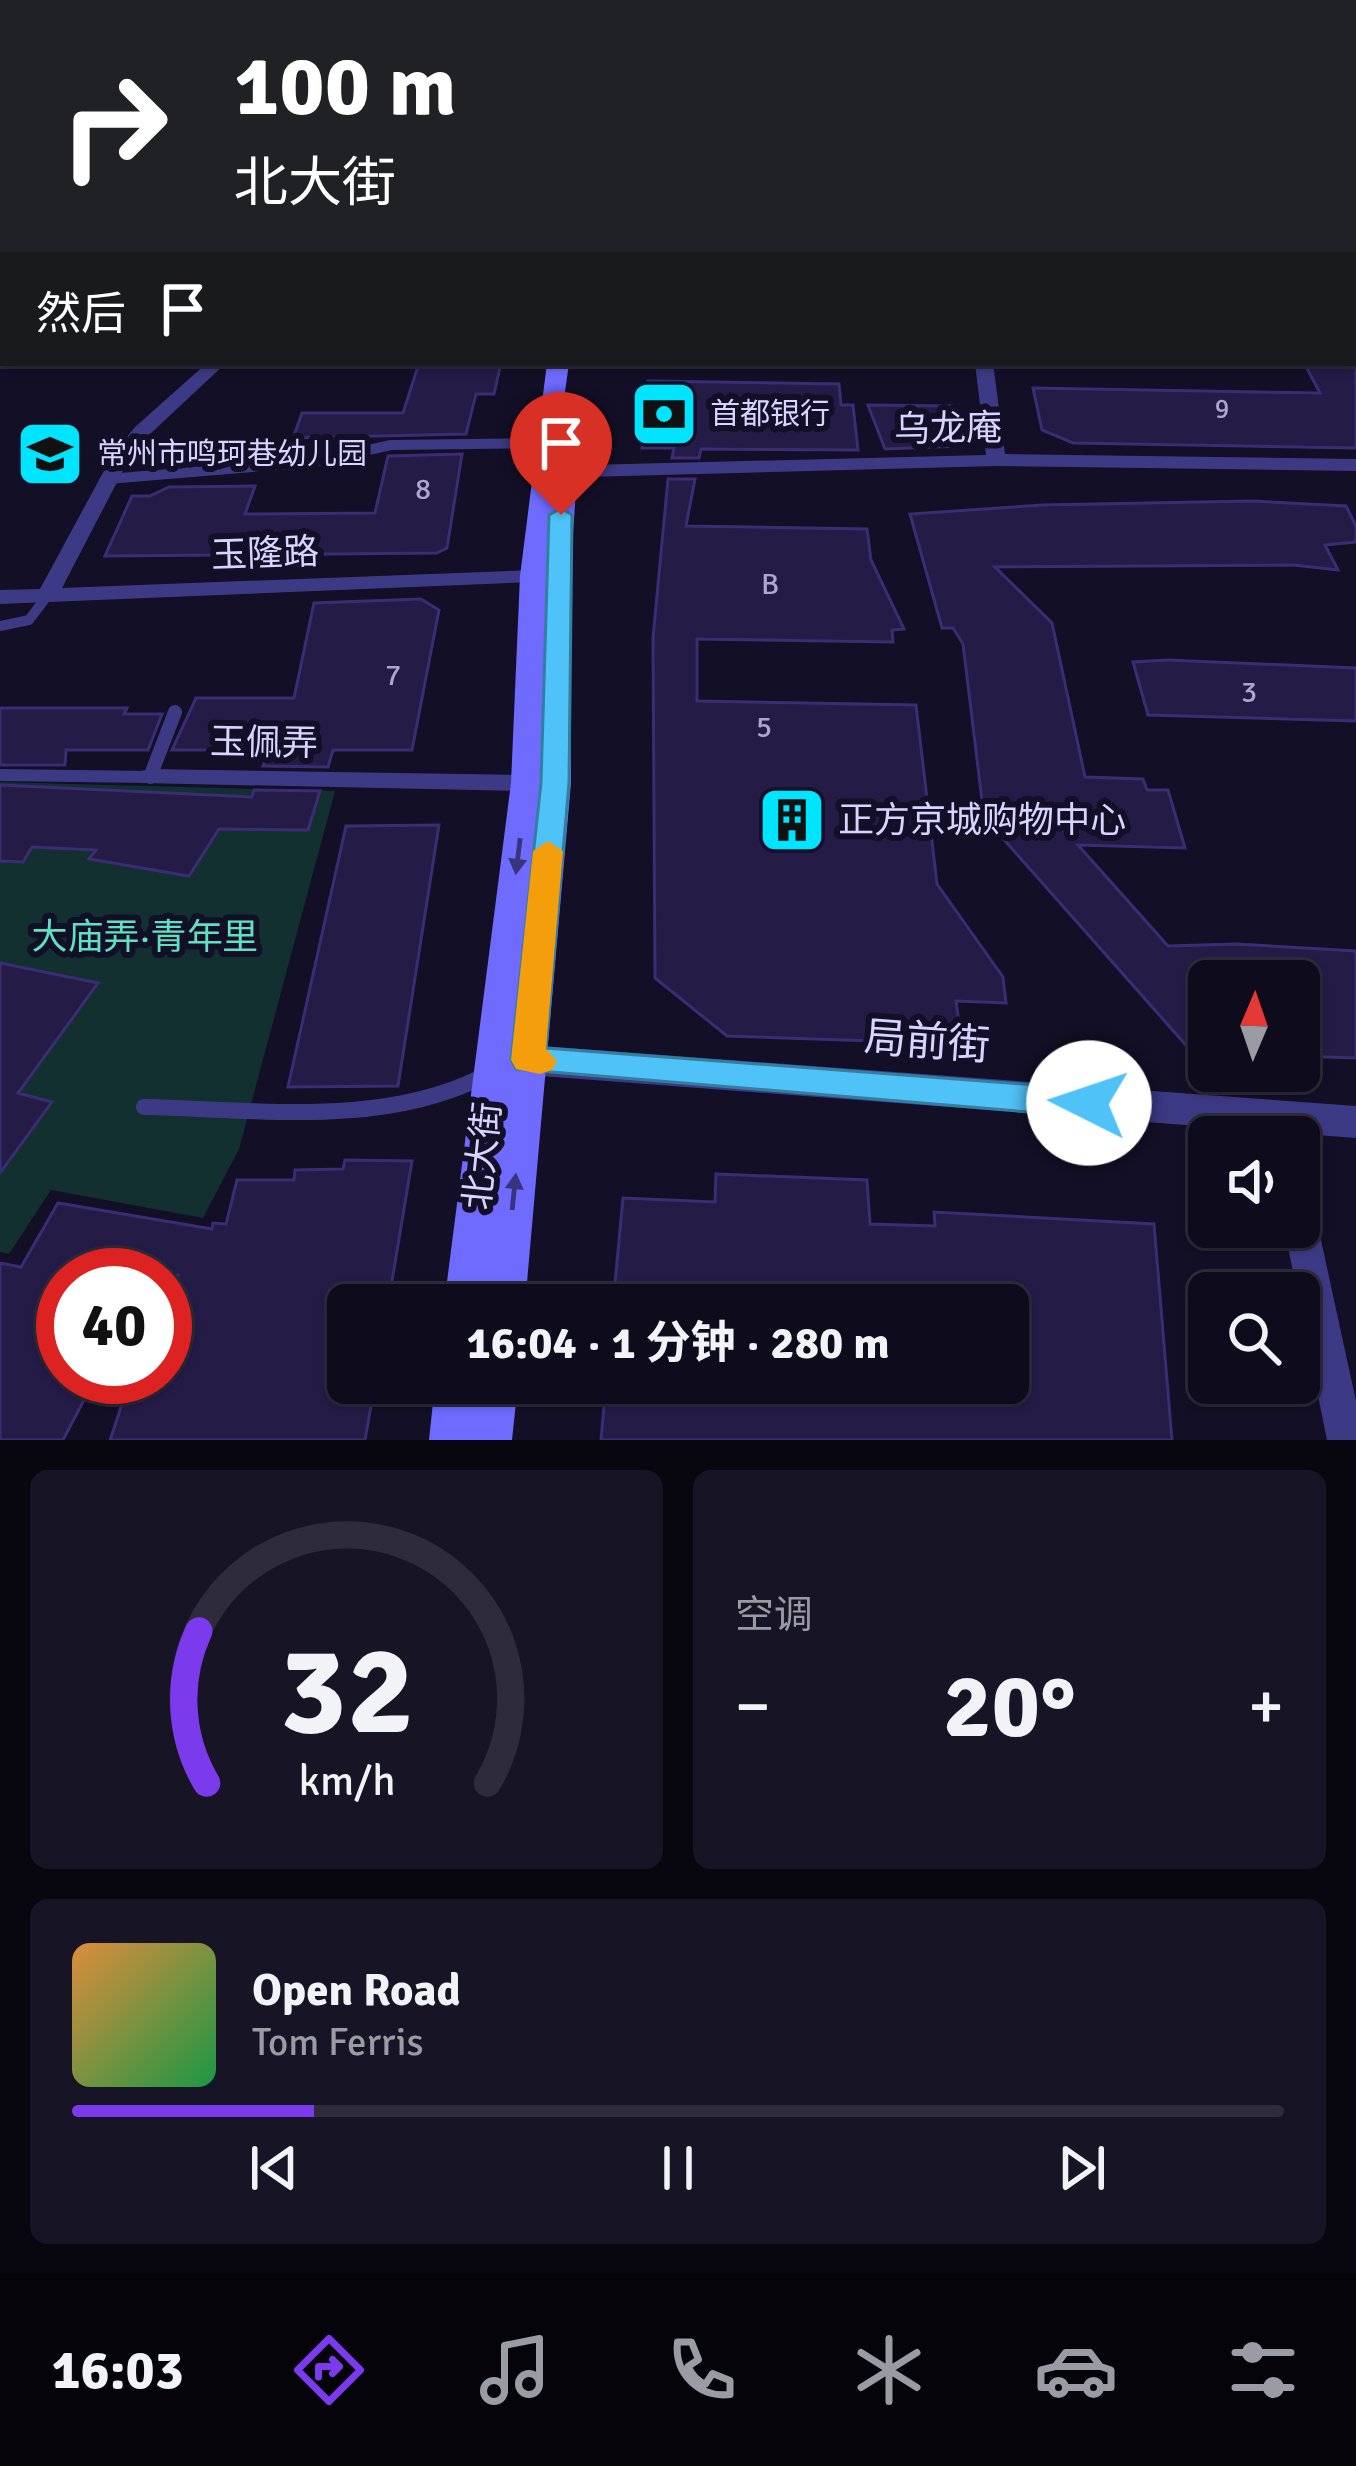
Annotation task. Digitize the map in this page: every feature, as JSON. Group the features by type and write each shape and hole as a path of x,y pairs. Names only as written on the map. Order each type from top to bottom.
{"main road":[{"name":"北大街","path":"504,1284 533,576 558,366"},
{"name":"北大街","path":"470,1284 515,1070 555,783 550,462 577,366"},
{"path":"452,1440 456,1404"},
{"path":"489,1440 493,1404"}],"street":[{"path":"47,596 107,479 142,431 214,366"},
{"path":"984,366 996,460"},
{"name":"乌龙庵","path":"550,462 996,460 1356,465"},
{"name":"玉隆路","path":"0,597 533,576"},
{"name":"玉佩弄","path":"0,776 527,783"},
{"path":"515,1070 1188,1130"},
{"name":"局前街","path":"515,1070 1356,1122"},
{"path":"1320,1140 1356,1143"},
{"path":"1306,1248 1346,1440"}],"lane":[{"path":"107,479 314,462 392,445 550,462"},
{"path":"0,626 23,625 40,613 47,596"},
{"path":"150,777 175,712"},
{"path":"145,1107 399,1108 515,1070"}],"green space":[{"name":"大庙弄·青年里","path":"0,782 335,791 239,1149 203,1218 51,1190 9,1254 0,1252"}],"building":[{"path":"418,366 500,366 494,394 476,394 466,434 293,438 302,413 403,413"},
{"path":"1306,366 1356,366 1356,448 1073,443 1042,430 1033,388 1320,393"},
{"path":"648,381 839,384 841,405 853,405 858,450 701,449 699,458 672,458 674,448 642,448"},
{"path":"868,405 952,406 958,446 885,449"},
{"path":"462,454 447,548 437,553 105,556 132,496 150,496 169,487 255,486 245,514 375,513 388,456"},
{"name":"正方京城购物中心","path":"668,479 695,479 686,526 867,529 871,560 904,629 892,630 893,642 697,639 697,701 916,705 937,884 1003,977 1006,1003 956,1001 962,1044 727,1036 655,978 653,638"},
{"path":"1253,501 1346,506 1356,526 1356,542 1325,545 1338,570 1293,565 995,567 1052,623 1085,777 1143,779 1147,790 1168,790 1185,848 1078,845 1168,946 1236,944 1356,951 1356,1058 1320,1057 1320,960 1188,960 1188,1047 984,817 963,644 953,628 942,628 910,514 1042,505"},
{"path":"421,599 439,610 412,750 333,750 328,767 263,766 269,750 172,750 196,698 294,698 314,603"},
{"path":"1133,662 1356,668 1356,721 1148,715"},
{"path":"0,708 127,708 124,714 162,714 148,750 66,750 65,765 0,765"},
{"path":"0,785 252,797 254,790 320,791 308,830 219,829 189,876 89,859 96,850 32,847 23,862 0,861"},
{"path":"439,825 398,1086 288,1087 346,826"},
{"path":"0,963 98,983 18,1093 52,1102 0,1173"},
{"path":"345,1160 412,1161 392,1284 327,1284 327,1404 371,1404 365,1440 110,1440 122,1404 192,1404 192,1248 36,1248 36,1404 82,1404 63,1440 0,1440 0,1263 21,1267 58,1203 212,1229 213,1223 226,1224 237,1180 294,1180 295,1170 343,1169"},
{"path":"716,1174 867,1180 870,1224 935,1226 934,1212 1154,1224 1172,1440 601,1440 604,1404 1029,1404 1029,1284 615,1284 623,1198 715,1202"}],"slow traffic":[{"path":"540,1061 528,1060 548,851"}],"place":[{"name":"首都银行","path":"664,414"},
{"name":"常州市鸣珂巷幼儿园","path":"50,454"},
{"name":"正方京城购物中心","path":"792,820"}],"route":[{"path":"561,515 555,783 528,1060 1089,1103"}]}
